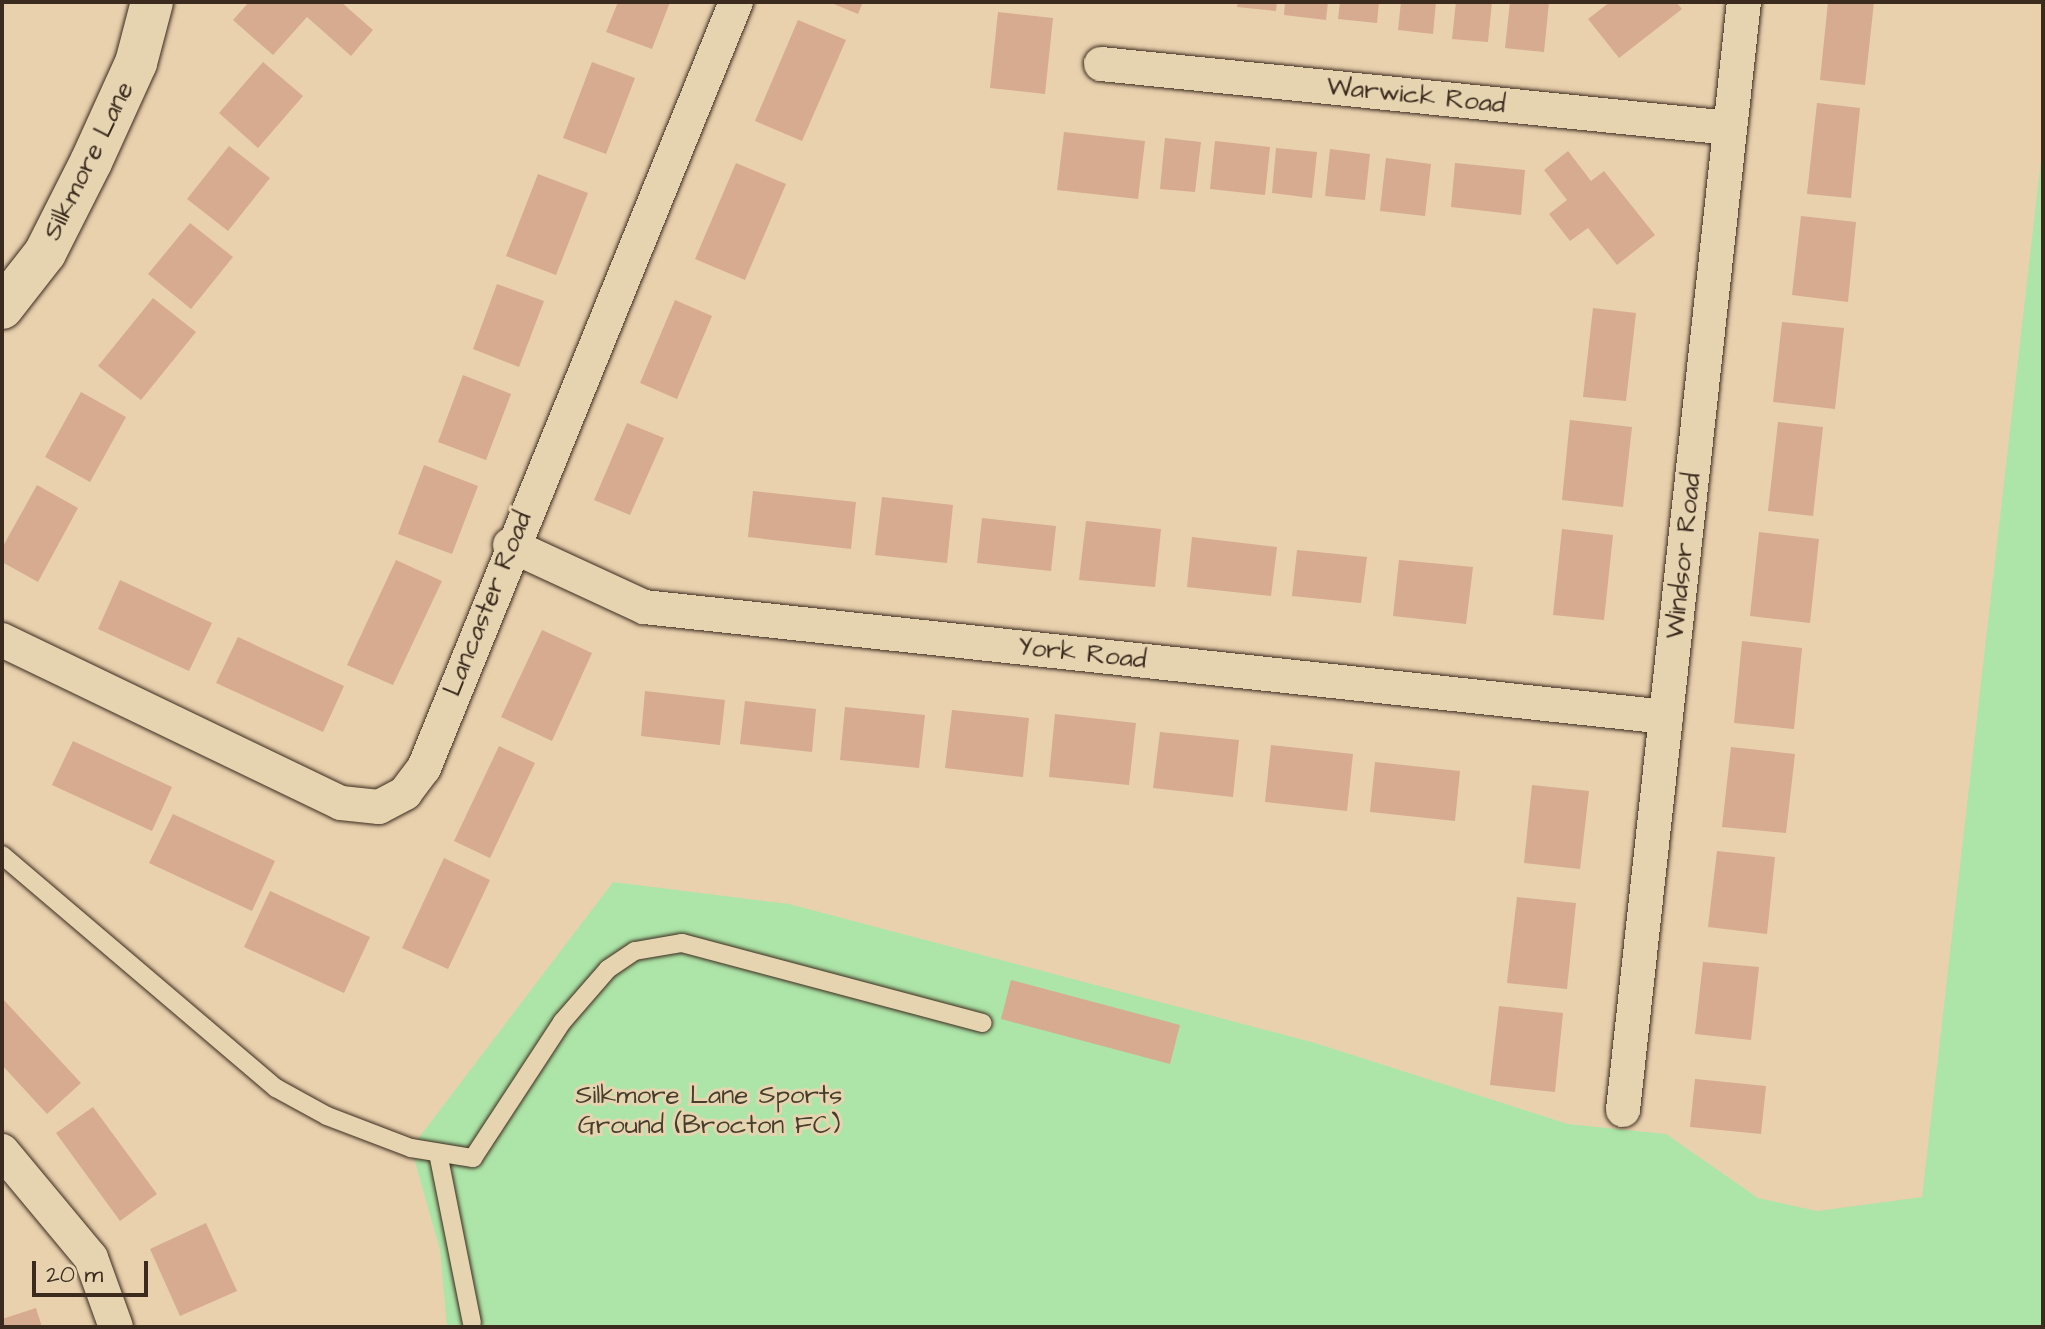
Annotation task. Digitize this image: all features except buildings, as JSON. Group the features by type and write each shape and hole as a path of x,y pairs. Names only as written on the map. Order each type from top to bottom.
{"street":[{"name":"Silkmore Lane","path":"2,308 45,253 91,162 136,63 152,2"},
{"name":"Lancaster Road","path":"2,640 341,803 379,807 405,793 424,768 510,545 736,2"},
{"name":"Windsor Road","path":"1623,1110 1744,2"},
{"name":"Warwick Road","path":"1101,64 1730,128"},
{"name":"York Road","path":"510,545 644,607 1666,717"},
{"path":"2,1151 91,1258 116,1327"}],"lane":[{"path":"2,855 276,1088 327,1116 438,1153 473,1158 562,1022 608,969 635,951 682,943 983,1023"},
{"path":"438,1153 472,1323"}],"green space":[{"name":"Silkmore Lane Sports Ground (Brocton FC)","path":"2043,142 2043,1327 447,1327 440,1250 411,1148 613,882 789,904 1315,1043 1568,1124 1666,1134 1758,1198 1817,1211 1922,1197"}]}
